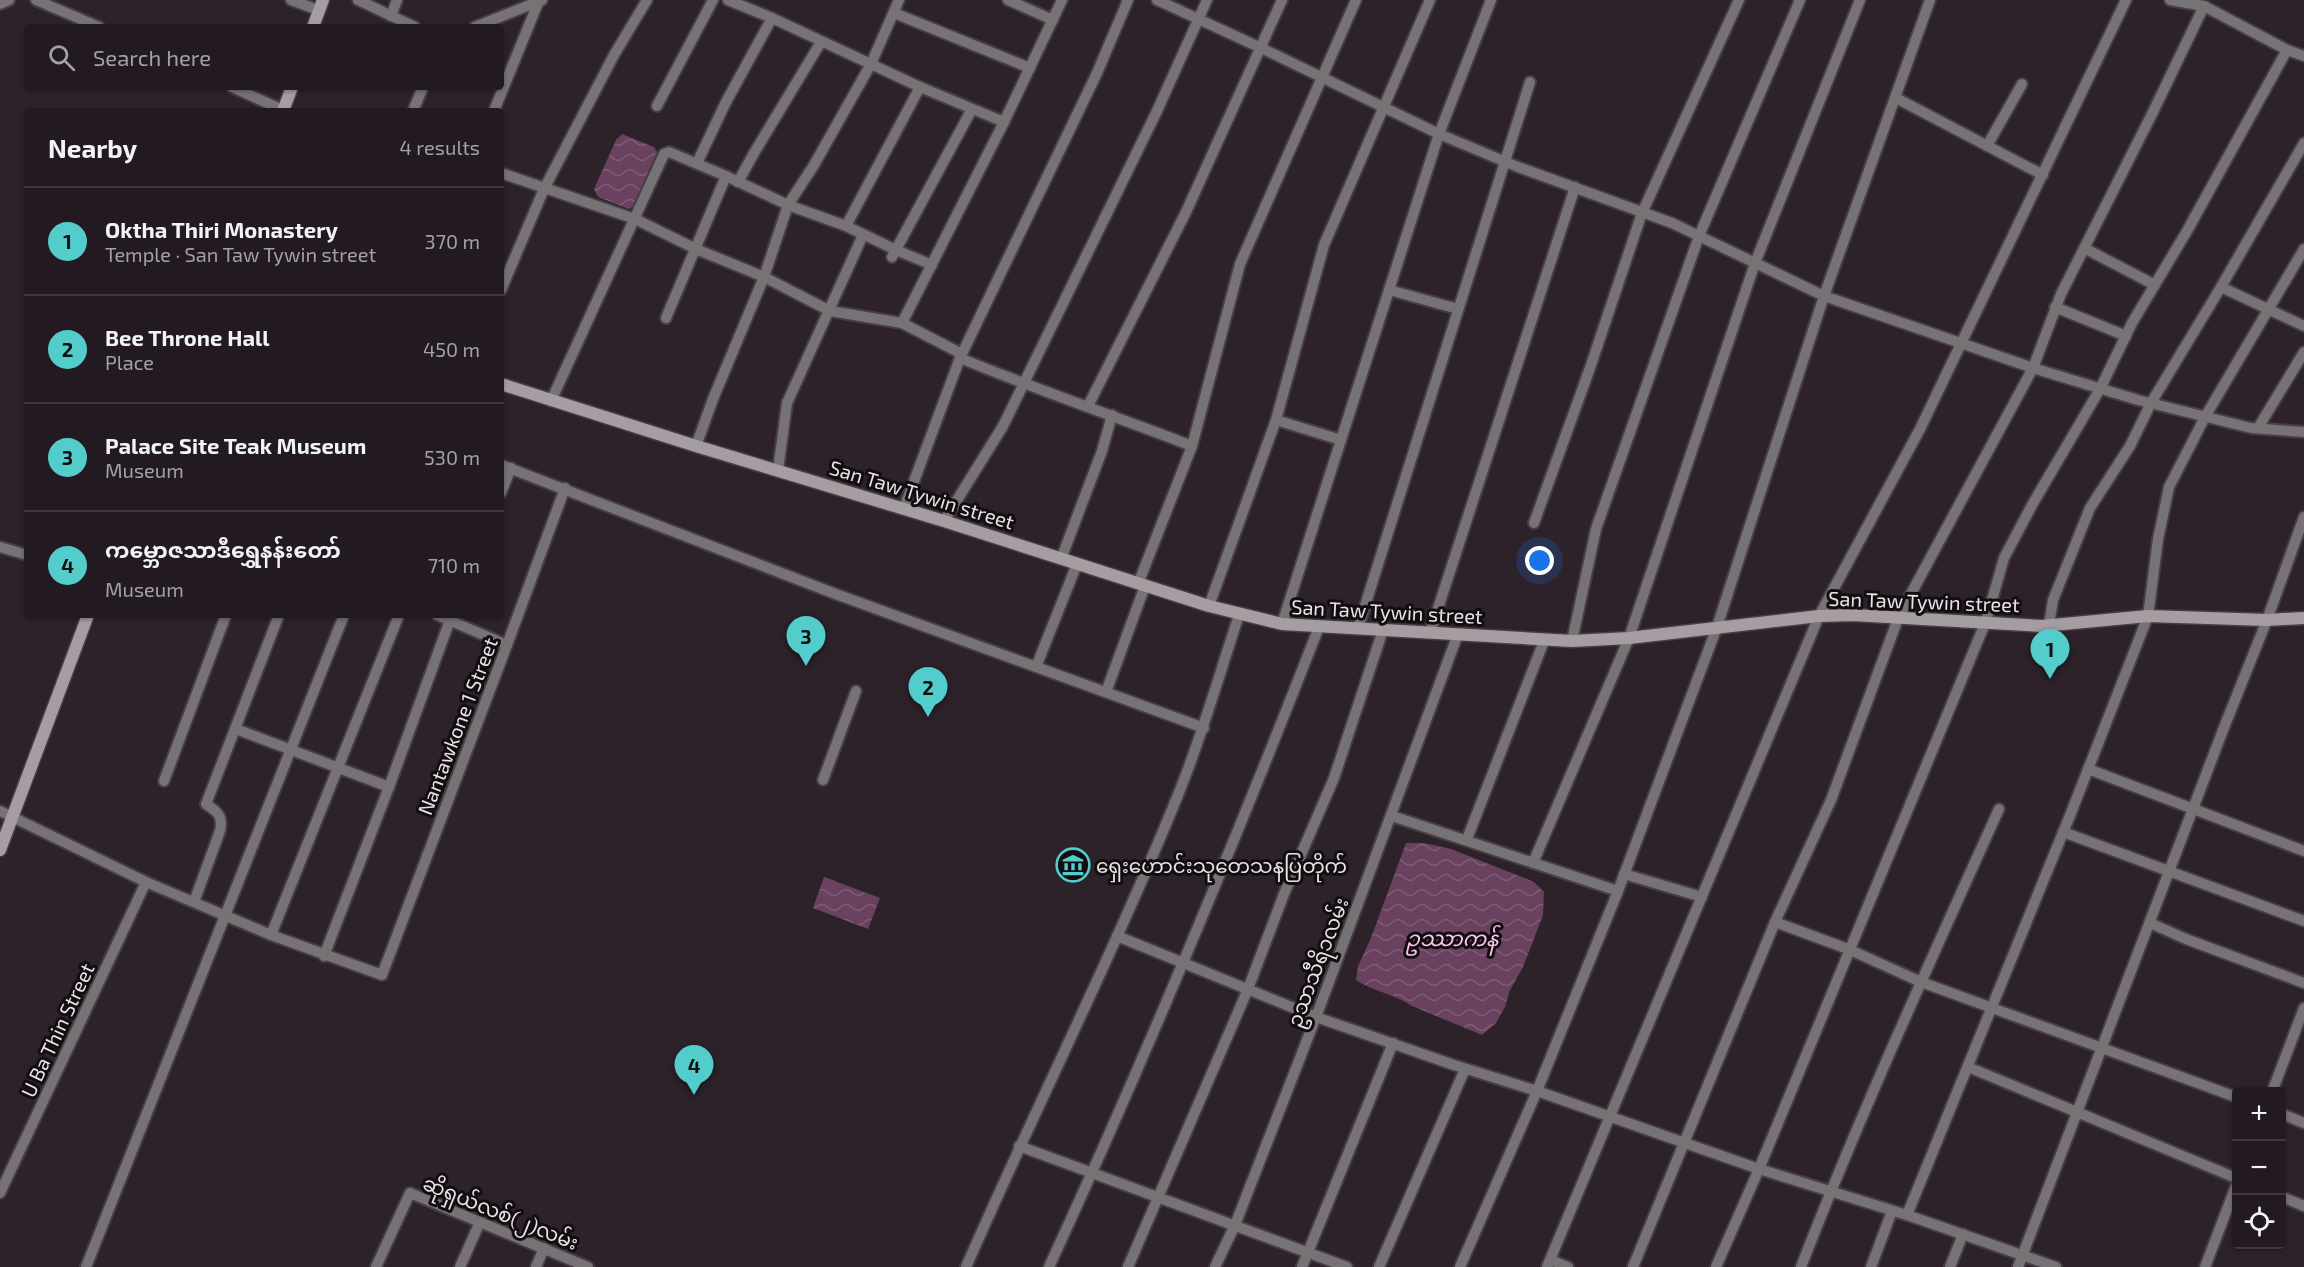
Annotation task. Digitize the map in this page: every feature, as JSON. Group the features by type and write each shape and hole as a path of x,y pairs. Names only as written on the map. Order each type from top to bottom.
{"street":[{"path":"0,4 9,0"},
{"path":"36,0 92,24"},
{"path":"291,0 321,5 314,24"},
{"path":"358,0 409,24"},
{"path":"391,15 397,0"},
{"path":"504,283 544,189 614,55 647,0"},
{"path":"657,106 713,0"},
{"path":"728,0 920,87 1004,122"},
{"path":"696,446 764,277 788,206 871,64 899,0"},
{"path":"1008,0 1053,20"},
{"path":"902,323 1004,122 1062,0"},
{"path":"904,508 961,356 1097,73 1128,0"},
{"path":"1157,0 1259,46 1439,134 1672,223 1824,296 2033,368 2151,404 2258,428 2304,432"},
{"path":"944,521 1003,426 1157,111 1207,0"},
{"path":"1088,406 1186,212 1259,46 1282,0"},
{"path":"1106,692 1192,446 1240,264 1356,0"},
{"path":"1209,606 1276,420 1324,245 1382,106 1430,0"},
{"path":"1282,624 1439,134 1491,0"},
{"path":"1534,523 1590,369 1642,213 1739,0"},
{"path":"1572,641 1596,529 1699,236 1800,0"},
{"path":"1533,863 1629,638 1755,263 1860,0"},
{"path":"1460,1267 1537,1090 1618,891 1717,627 1824,296 1930,0"},
{"path":"1568,1267 1549,1263 1819,616 1920,429 1963,343 2126,0"},
{"path":"2170,0 2204,6 2287,50 2304,56"},
{"path":"482,24 540,1"},
{"path":"504,87 540,1"},
{"path":"1633,1267 1682,1143 1775,922 1831,800 1899,616 2033,368 2055,307 2204,6"},
{"path":"894,13 1030,68"},
{"path":"697,163 726,102 772,18"},
{"path":"738,182 821,42"},
{"path":"1716,1267 1759,1169 1848,949 1986,621 2004,558 2287,50"},
{"path":"1358,628 1530,82"},
{"path":"1987,146 2022,84"},
{"path":"846,226 920,87"},
{"path":"238,90 278,108"},
{"path":"285,108 291,90"},
{"path":"414,108 422,90"},
{"path":"495,108 503,90"},
{"path":"1896,98 2043,175"},
{"path":"894,254 972,109"},
{"path":"2049,625 2054,600 2090,508 2130,446 2151,404 2304,143"},
{"path":"551,401 664,154 669,152 788,206 846,226 894,254 932,265"},
{"path":"504,173 635,219 696,249 764,277 830,311 902,323 961,356 1022,384 1088,406 1192,446"},
{"path":"666,318 726,176"},
{"path":"1430,633 1575,187"},
{"path":"778,470 787,403 863,235"},
{"path":"2084,249 2155,285"},
{"path":"1907,1215 2148,616 2158,539 2169,487 2205,417 2304,249"},
{"path":"2221,287 2304,327"},
{"path":"1389,290 1458,309"},
{"path":"2055,307 2126,336"},
{"path":"2258,428 2304,352"},
{"name":"San Taw Tywin street","path":"504,385 696,446 904,508 1209,606 1282,624 1572,641 1629,638 1819,616 1899,616 2049,625 2148,616 2267,620 2304,618"},
{"path":"1061,559 1102,450 1112,415"},
{"path":"1276,420 1341,440"},
{"path":"506,466 833,593 1204,728"},
{"name":"Nantawkone 1 Street","path":"324,956 382,975 564,488"},
{"path":"2018,1267 2267,620 2304,517"},
{"path":"0,547 24,554"},
{"path":"1036,667 1077,564"},
{"path":"966,1267 1019,1146 1117,936 1178,795 1204,728 1239,615"},
{"path":"0,850 87,618"},
{"path":"164,781 225,618"},
{"path":"194,902 222,820 218,812 206,804 278,618"},
{"path":"86,1267 343,618"},
{"path":"271,935 398,618"},
{"path":"444,618 507,645"},
{"path":"0,811 146,882 324,956 450,621"},
{"path":"1049,1267 1092,1173 1253,795 1319,627"},
{"path":"1128,1267 1248,989 1284,894 1334,778 1383,630"},
{"name":"ဥသာသီရိ၁လမ်း","path":"1215,1267 1235,1226 1316,1017 1458,633"},
{"path":"1467,839 1544,641"},
{"path":"822,780 856,691"},
{"path":"236,729 389,787"},
{"path":"2088,769 2304,851"},
{"path":"1801,1267 1830,1191 1999,809"},
{"path":"1392,816 1618,891"},
{"path":"2063,832 2304,921"},
{"path":"1624,874 1702,897"},
{"name":"U Ba Thin Street","path":"0,1193 146,882"},
{"path":"1775,922 1848,949 1921,982 2232,1096"},
{"path":"2150,923 2304,984"},
{"path":"1117,936 1181,964 1316,1017 1465,1069 1537,1090 1682,1143 1907,1215 2056,1267"},
{"path":"2274,1087 2304,1008"},
{"path":"1302,1267 1393,1043"},
{"path":"1968,1066 2232,1176"},
{"path":"1379,1267 1465,1069"},
{"path":"2286,1115 2304,1122"},
{"path":"1019,1146 1347,1267"},
{"name":"ဆိုရှယ်လစ်(၂)လမ်း","path":"376,1267 410,1193 588,1267"},
{"path":"2205,1267 2233,1195"},
{"path":"2286,1199 2304,1206"},
{"path":"1871,1267 1892,1211"},
{"path":"460,1267 480,1222"},
{"path":"1950,1267 1963,1234"},
{"path":"536,1267 544,1248"}],"water":[{"path":"622,134 654,147 657,152 634,206 629,209 598,197 594,189 616,140"},
{"name":"ဥဿာကန်","path":"1406,843 1424,843 1451,849 1534,882 1544,892 1543,915 1523,967 1496,1023 1482,1035 1356,980 1358,966 1371,938"},
{"path":"824,877 880,898 868,929 813,908"}],"place":[{"name":"Palace Site Teak Museum","path":"806,666"},
{"name":"Oktha Thiri Monastery","path":"2050,679"},
{"name":"Bee Throne Hall","path":"928,717"},
{"name":"ရှေးဟောင်းသုတေသနပြတိုက်","path":"1073,865"},
{"name":"ကမ္ဘောဇသာဒီရွှေနန်းတော်","path":"694,1095"}]}
